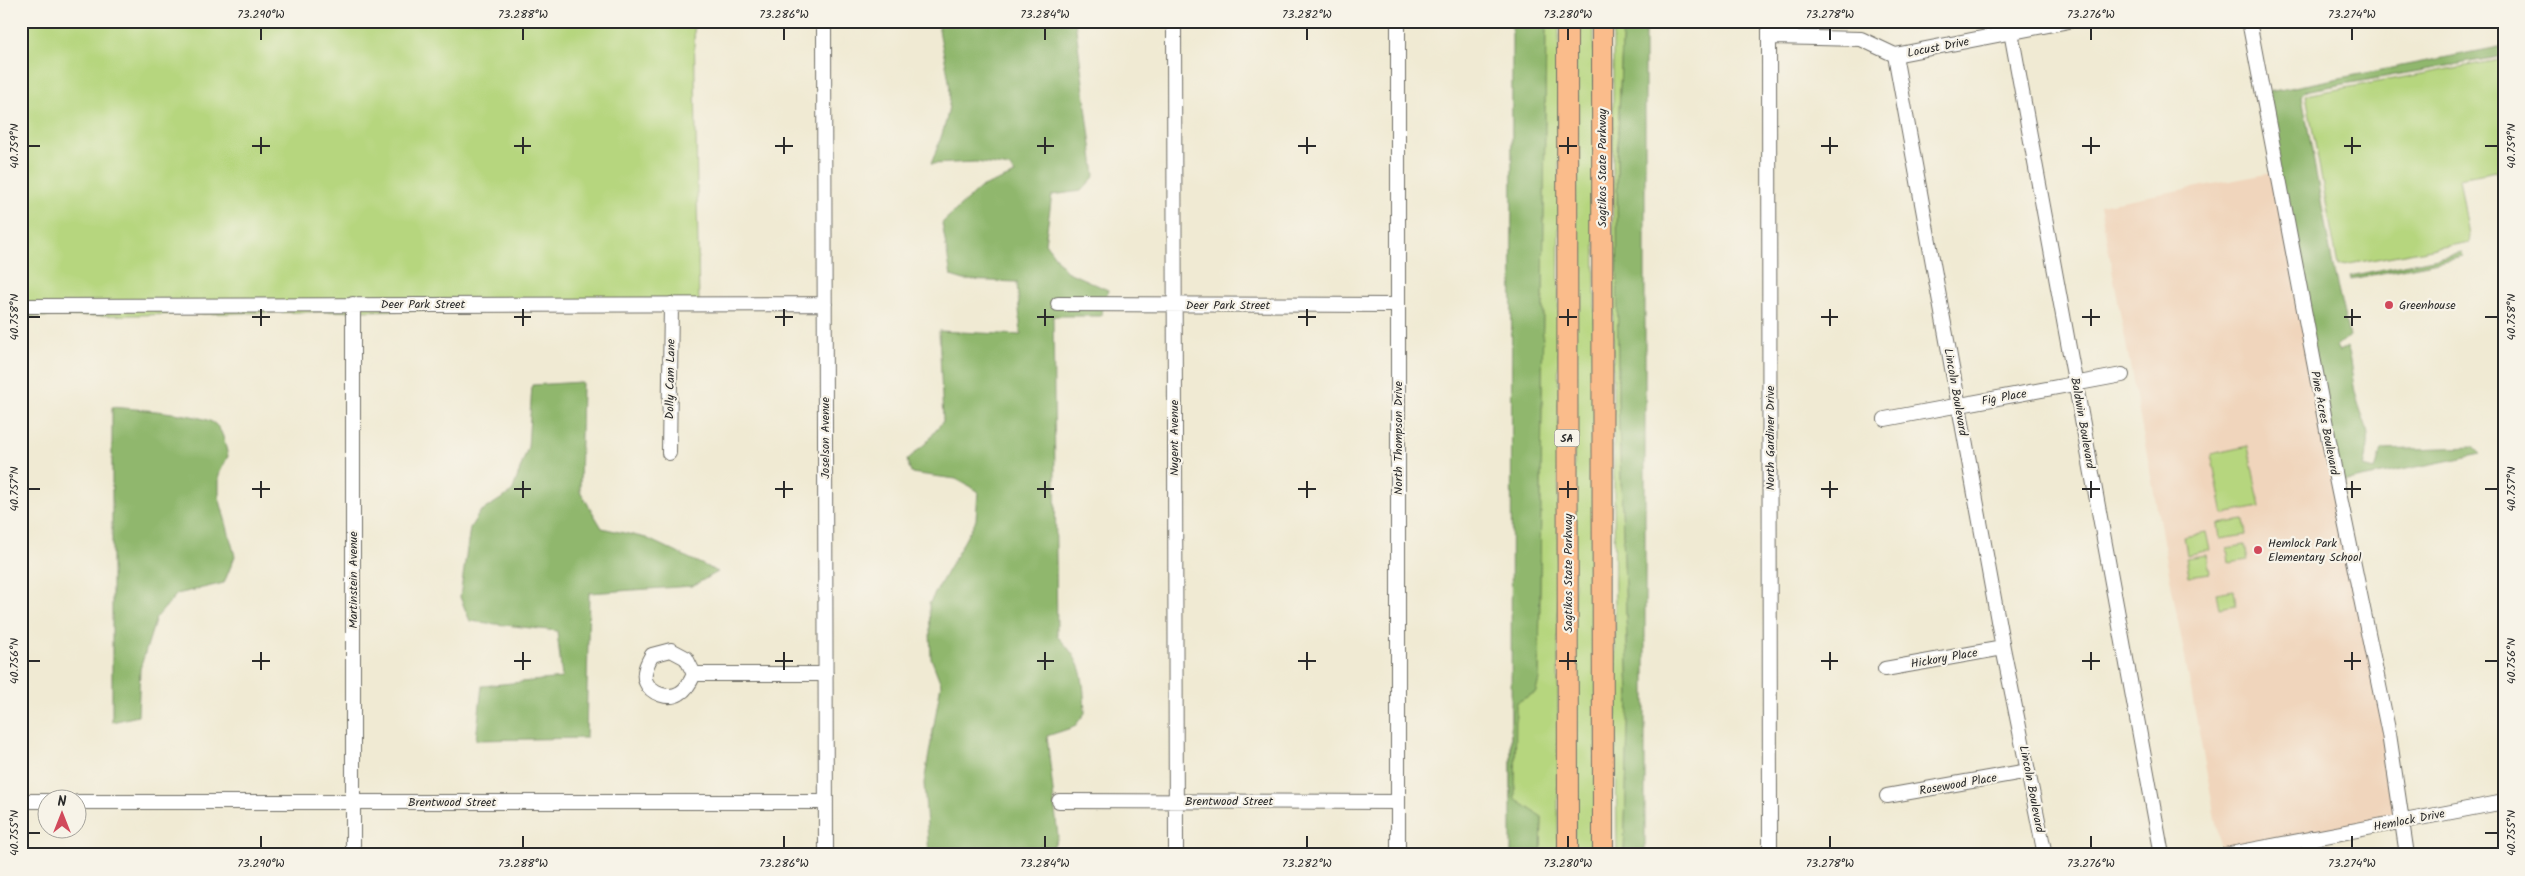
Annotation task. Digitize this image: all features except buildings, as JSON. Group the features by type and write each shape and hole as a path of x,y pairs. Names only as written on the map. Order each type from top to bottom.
{"highway":[{"name":"Sagtikos State Parkway","path":"1567,21 1568,855"},
{"name":"Sagtikos State Parkway","path":"1602,21 1603,855"}],"street":[{"name":"Joselson Avenue","path":"824,21 826,855"},
{"name":"Nugent Avenue","path":"1174,21 1176,855"},
{"name":"North Thompson Drive","path":"1398,21 1398,855"},
{"name":"North Gardiner Drive","path":"1769,21 1770,855"},
{"name":"Locust Drive","path":"1895,55 2010,27 2069,21"},
{"name":"Pine Acres Boulevard","path":"2249,21 2336,483 2389,734 2408,855"},
{"name":"Baldwin Boulevard","path":"2010,27 2162,855"},
{"path":"1769,37 1861,39 1895,55"},
{"name":"Lincoln Boulevard","path":"1895,55 2003,648 2045,855"},
{"name":"Martinstein Avenue","path":"353,304 353,855"},
{"name":"Dolly Cam Lane","path":"669,453 671,304"},
{"name":"Deer Park Street","path":"21,306 825,304"},
{"name":"Deer Park Street","path":"1058,304 1398,305"},
{"name":"Fig Place","path":"1885,419 2122,375"},
{"name":"Hickory Place","path":"1885,669 2003,648"},
{"path":"694,674 826,674"},
{"name":"Rosewood Place","path":"1887,796 2028,771"},
{"name":"Brentwood Street","path":"1059,801 1398,802"},
{"path":"21,802 38,802"},
{"name":"Brentwood Street","path":"88,802 826,802"},
{"name":"Hemlock Drive","path":"2225,855 2504,802"},
{"path":"2312,838 2315,855"}],"shaded area":[{"name":"Hemlock Park Elementary School","path":"2278,172 2402,822 2222,855 2100,205"}],"green space":[{"path":"21,21 694,21 699,305 21,317"},
{"path":"940,21 1075,21 1095,176 1081,191 1052,195 1045,243 1066,271 1108,290 1101,316 1053,316 1057,636 1077,662 1084,689 1085,713 1074,727 1047,736 1058,837 1049,855 929,855 924,783 941,684 931,658 929,604 976,520 978,491 956,479 911,473 907,460 927,442 943,421 939,331 1021,335 1017,282 964,280 951,276 942,223 980,188 1015,174 1010,167 976,162 931,164 948,113 950,92 938,24"},
{"path":"1512,21 1546,21 1539,679 1536,692 1516,703 1515,795 1515,799 1542,817 1541,855 1511,855"},
{"path":"1546,21 1559,21 1558,855 1541,855 1542,817 1511,799 1511,704 1539,679"},
{"path":"1574,21 1594,21 1597,855 1574,855"},
{"path":"1613,21 1623,21 1617,156 1618,399 1629,695 1624,855 1617,855 1613,368"},
{"path":"1623,21 1645,21 1645,855 1624,855 1629,695 1618,399 1617,156"},
{"path":"2504,46 2504,56 2305,91 2302,96 2333,267 2349,336 2336,347 2339,352 2347,347 2355,392 2367,428 2368,444 2364,467 2375,470 2381,450 2474,447 2481,454 2337,483 2263,93"},
{"path":"2504,59 2504,204 2497,171 2459,178 2470,242 2338,266 2306,95"},
{"path":"2462,253 2463,257 2351,279 2350,276"},
{"path":"582,382 580,491 602,528 646,538 718,572 692,586 589,593 586,738 476,740 482,686 562,678 557,631 470,621 460,597 470,528 480,512 512,492 528,447 532,385"},
{"path":"112,407 196,417 208,420 218,427 224,439 228,456 219,474 219,497 235,556 224,583 177,594 156,618 140,669 138,716 112,722"},
{"path":"2248,446 2260,507 2223,514 2211,454"},
{"path":"2244,520 2246,535 2220,539 2218,524"},
{"path":"2206,532 2210,550 2187,555 2184,536"},
{"path":"2245,545 2248,560 2229,563 2227,548"},
{"path":"2207,555 2210,573 2189,576 2186,558"},
{"path":"2234,590 2236,605 2219,608 2216,593"}],"place":[{"name":"Greenhouse","path":"2389,305"},
{"name":"Hemlock Park Elementary School","path":"2258,550"}]}
